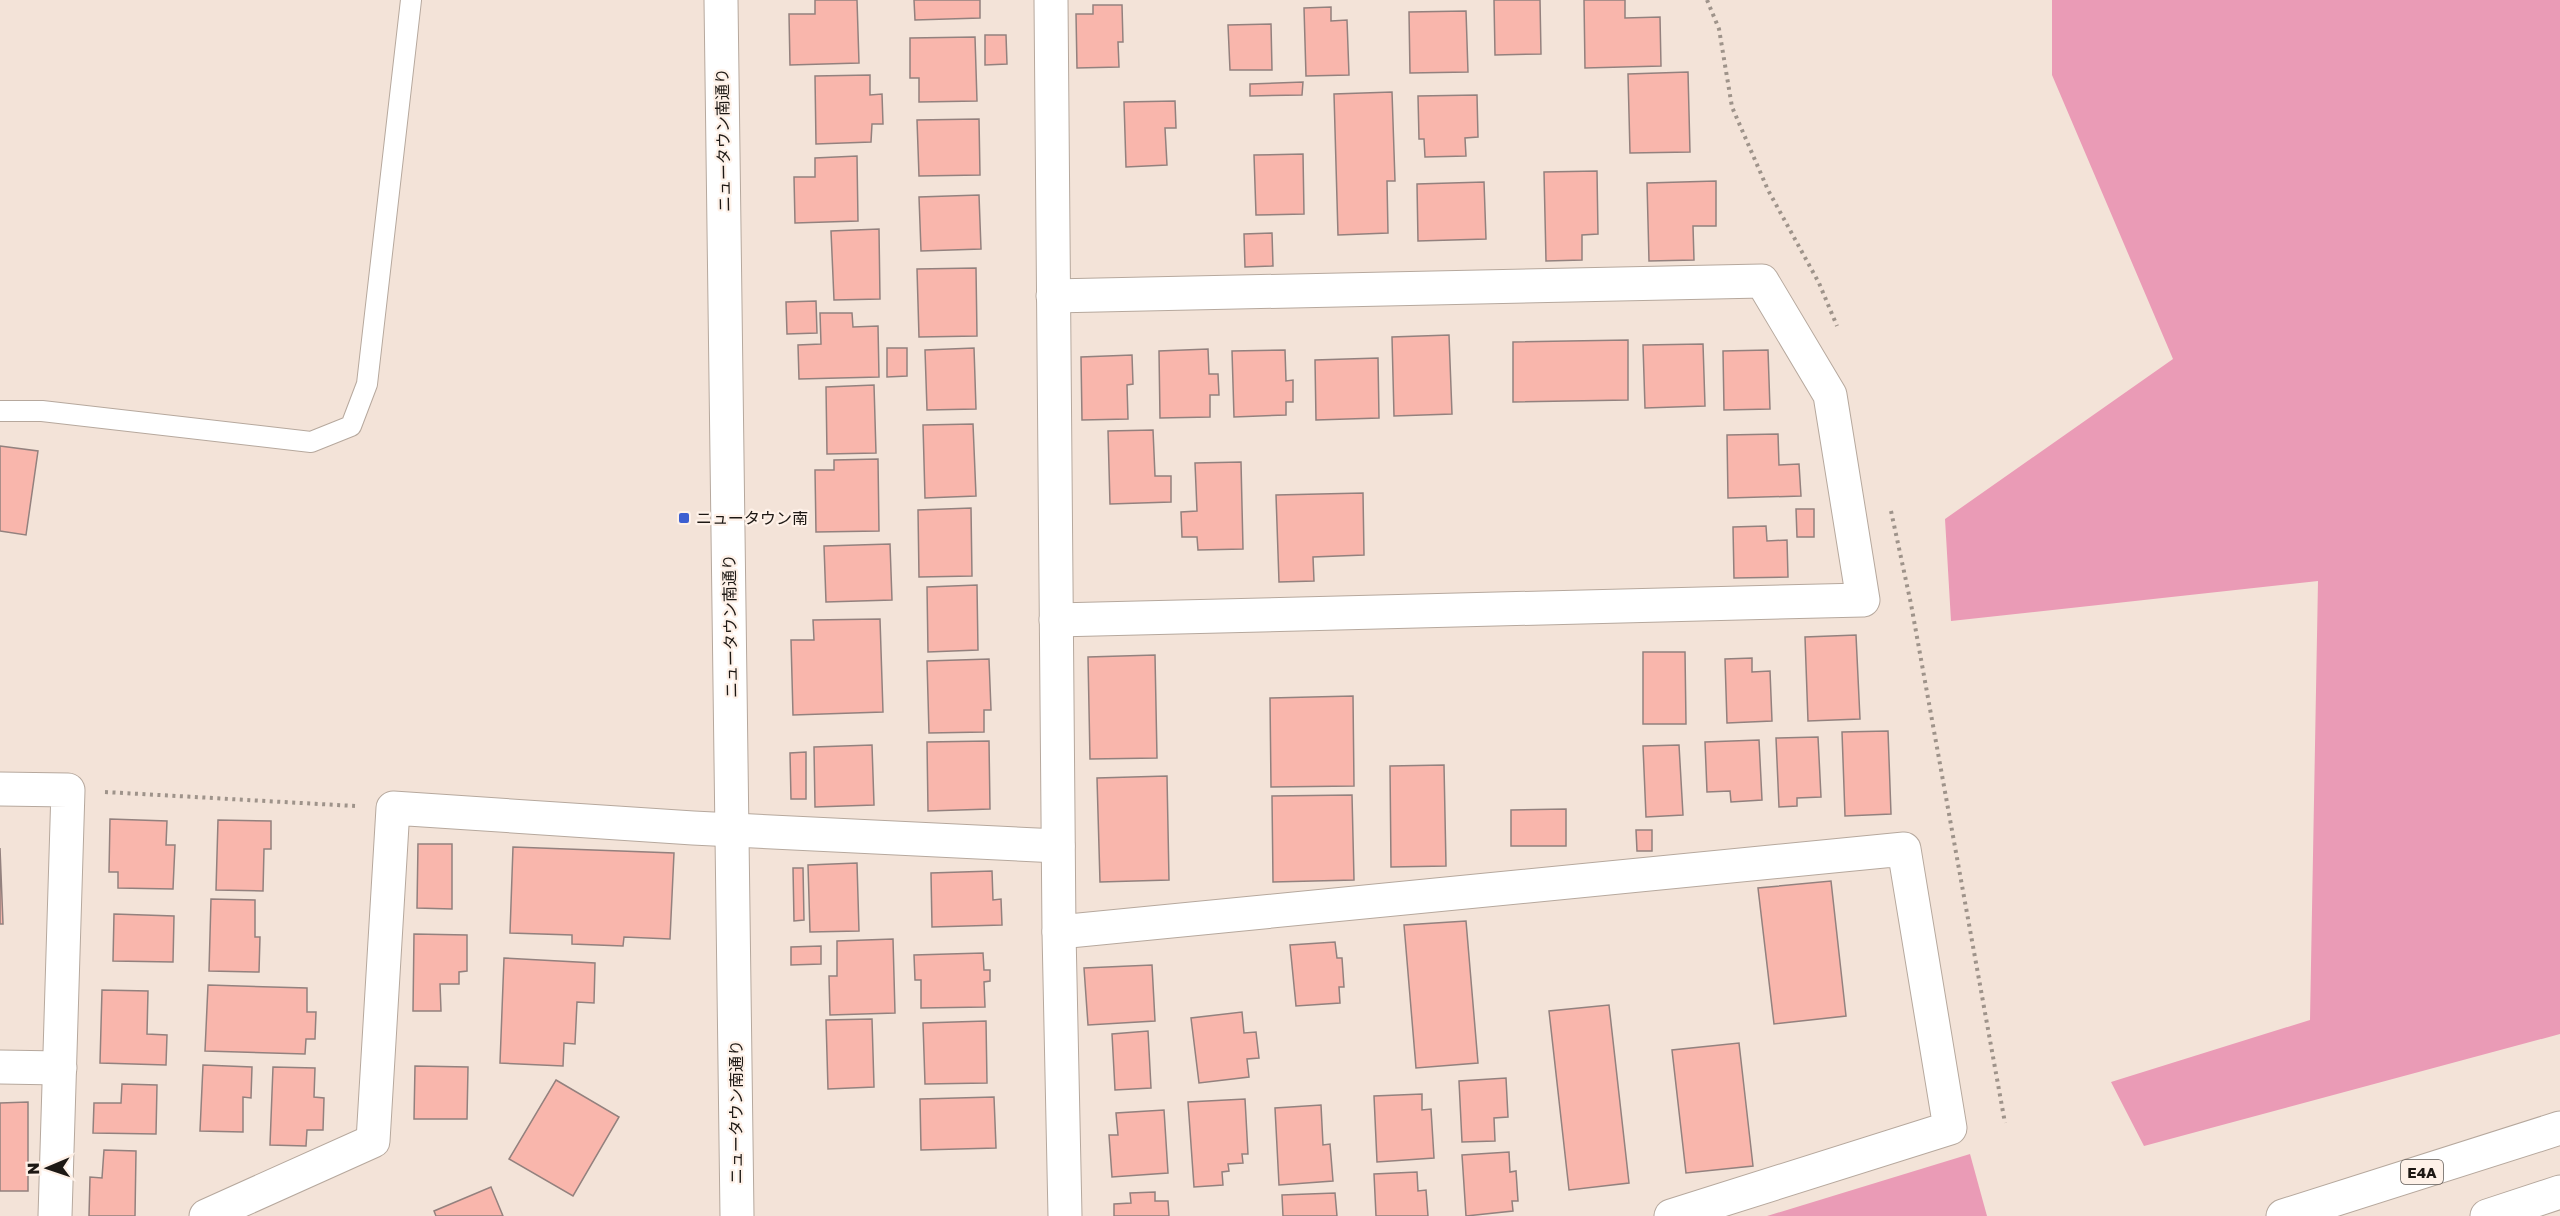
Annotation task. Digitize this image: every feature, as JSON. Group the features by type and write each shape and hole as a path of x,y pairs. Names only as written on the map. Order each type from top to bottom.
{"main road":[{"name":"ニュータウン南通り","path":"721,0 734,830 736,1216"},
{"path":"1051,0 1058,846 1065,1216"},
{"path":"1053,296 1762,281 1830,395 1863,600 1056,620"},
{"path":"0,789 68,790 55,1216"},
{"path":"206,1216 373,1141 393,808 734,830 1058,846"},
{"path":"1059,932 1904,849 1950,1128 1671,1216"},
{"path":"0,1067 60,1068"},
{"name":"E4A","path":"2283,1216 2560,1128"},
{"path":"2487,1216 2560,1192"}],"lane":[{"path":"0,411 42,411 311,442 351,426 367,384 411,0"}],"path":[{"path":"68,790 393,808"}],"shaded area":[{"path":"2052,0 2560,0 2560,1034 2144,1146 2111,1082 2310,1020 2318,581 1951,621 1945,519 2173,359 2052,75"},
{"path":"1970,1154 1987,1216 1767,1216"}],"building":[{"path":"815,0 857,0 859,63 790,65 789,14 815,14"},
{"path":"914,0 980,0 980,18 915,20"},
{"path":"1494,0 1540,0 1541,54 1495,55"},
{"path":"1584,0 1625,0 1625,18 1660,17 1661,66 1585,68"},
{"path":"1093,5 1122,5 1123,42 1118,42 1119,67 1077,68 1076,14 1093,14"},
{"path":"1331,7 1331,21 1347,20 1349,75 1306,76 1304,8"},
{"path":"1466,11 1468,72 1410,73 1409,12"},
{"path":"1271,24 1272,70 1230,70 1228,25"},
{"path":"985,35 1006,35 1007,64 985,65"},
{"path":"975,37 977,101 919,102 919,78 910,78 910,38"},
{"path":"1688,72 1690,152 1630,153 1628,74"},
{"path":"870,75 870,95 882,94 883,124 872,124 871,142 816,144 815,76"},
{"path":"1303,82 1302,95 1250,96 1250,84"},
{"path":"1392,92 1395,181 1387,181 1388,233 1338,235 1334,94"},
{"path":"1477,95 1478,137 1465,138 1466,156 1425,157 1424,139 1419,139 1418,96"},
{"path":"1175,101 1176,128 1165,128 1167,165 1126,167 1124,102"},
{"path":"979,119 980,175 919,176 917,120"},
{"path":"1303,154 1304,214 1256,215 1254,155"},
{"path":"857,156 858,221 795,223 794,177 815,177 815,158"},
{"path":"1597,171 1598,234 1582,235 1582,260 1546,261 1544,172"},
{"path":"1716,181 1716,226 1693,226 1694,260 1649,261 1647,183"},
{"path":"1484,182 1486,239 1418,241 1417,184"},
{"path":"979,195 981,249 921,251 919,197"},
{"path":"879,229 880,299 834,300 831,231"},
{"path":"1272,233 1273,266 1245,267 1244,234"},
{"path":"976,268 977,336 919,337 917,269"},
{"path":"816,301 817,333 787,334 786,302"},
{"path":"820,313 852,313 853,327 878,326 879,377 799,379 798,345 821,344"},
{"path":"1449,335 1452,414 1394,416 1392,337"},
{"path":"1628,340 1628,400 1513,402 1513,342"},
{"path":"1703,344 1705,406 1645,408 1643,345"},
{"path":"887,348 907,348 907,376 887,377"},
{"path":"974,348 976,409 927,410 925,350"},
{"path":"1208,349 1209,374 1218,374 1219,395 1210,395 1210,417 1160,418 1159,351"},
{"path":"1285,350 1286,381 1293,380 1293,402 1286,402 1286,415 1234,417 1232,351"},
{"path":"1768,350 1770,409 1724,410 1723,351"},
{"path":"1132,355 1133,384 1127,385 1128,419 1082,420 1081,357"},
{"path":"1378,358 1379,418 1316,420 1315,360"},
{"path":"874,385 876,453 827,454 826,387"},
{"path":"973,424 976,496 925,498 923,425"},
{"path":"1153,430 1155,476 1171,476 1171,502 1110,504 1108,431"},
{"path":"1778,434 1779,465 1799,464 1801,496 1728,498 1727,435"},
{"path":"0,446 38,451 26,535 0,531"},
{"path":"878,459 879,531 816,532 815,470 834,470 834,460"},
{"path":"1241,462 1243,549 1198,550 1197,537 1182,537 1181,512 1197,511 1195,463"},
{"path":"1363,493 1364,555 1313,557 1314,581 1279,582 1276,495"},
{"path":"971,508 972,576 919,577 918,510"},
{"path":"1796,509 1814,509 1814,537 1797,537"},
{"path":"1766,526 1767,541 1787,540 1788,577 1734,578 1733,527"},
{"path":"890,544 892,600 826,602 824,546"},
{"path":"977,585 978,650 928,652 927,587"},
{"path":"880,619 883,712 793,715 791,640 814,640 813,620"},
{"path":"1856,635 1860,719 1808,721 1805,637"},
{"path":"1643,652 1685,652 1686,724 1643,724"},
{"path":"1155,655 1157,758 1090,759 1088,657"},
{"path":"1752,658 1752,672 1770,671 1772,721 1727,723 1725,659"},
{"path":"989,659 991,710 984,710 984,732 929,733 927,661"},
{"path":"1353,696 1354,786 1271,787 1270,698"},
{"path":"1888,731 1891,814 1845,816 1842,732"},
{"path":"1818,737 1821,797 1797,798 1797,806 1779,807 1776,738"},
{"path":"1759,740 1762,800 1731,802 1730,791 1707,792 1705,742"},
{"path":"989,741 990,809 928,811 927,742"},
{"path":"872,745 874,805 815,807 814,747"},
{"path":"1679,745 1683,815 1646,817 1643,746"},
{"path":"806,752 806,799 791,799 790,753"},
{"path":"1444,765 1446,866 1391,867 1390,766"},
{"path":"1167,776 1169,880 1100,882 1097,778"},
{"path":"1352,795 1354,880 1273,882 1272,796"},
{"path":"1566,809 1566,846 1511,846 1511,810"},
{"path":"110,819 167,821 166,845 175,845 173,889 118,888 118,872 109,872"},
{"path":"218,820 271,821 271,849 264,849 263,891 216,890"},
{"path":"1636,830 1652,830 1652,851 1637,851"},
{"path":"418,844 452,844 452,909 417,908"},
{"path":"513,847 674,853 670,939 624,937 623,946 572,944 572,935 510,933"},
{"path":"0,848 3,924 0,924"},
{"path":"857,863 859,931 810,932 808,865"},
{"path":"793,868 803,868 804,920 794,921"},
{"path":"992,871 993,900 1001,899 1002,925 932,927 931,873"},
{"path":"1831,881 1846,1016 1774,1024 1758,888"},
{"path":"211,899 255,900 255,937 260,937 259,972 209,971"},
{"path":"114,914 174,916 173,962 113,961"},
{"path":"1466,921 1478,1063 1416,1068 1404,925"},
{"path":"414,934 467,935 467,971 459,972 459,984 440,984 441,1011 413,1011"},
{"path":"893,939 895,1013 830,1015 829,976 837,976 837,941"},
{"path":"1335,942 1337,958 1342,958 1344,987 1339,987 1340,1003 1296,1006 1290,945"},
{"path":"821,946 821,964 791,965 791,947"},
{"path":"983,953 984,970 990,970 990,981 984,982 985,1007 921,1008 921,980 915,980 914,955"},
{"path":"504,958 595,963 594,1003 577,1002 575,1044 564,1043 563,1066 500,1063"},
{"path":"1152,965 1155,1021 1088,1025 1084,968"},
{"path":"208,985 307,988 307,1012 316,1012 315,1039 306,1039 305,1054 205,1051"},
{"path":"102,990 148,991 147,1034 167,1035 166,1065 100,1063"},
{"path":"1609,1005 1629,1183 1569,1190 1549,1011"},
{"path":"1242,1012 1244,1033 1256,1032 1259,1058 1247,1059 1249,1077 1199,1083 1191,1018"},
{"path":"872,1019 874,1087 828,1089 826,1020"},
{"path":"986,1021 987,1083 925,1084 923,1023"},
{"path":"1148,1031 1151,1088 1115,1090 1112,1034"},
{"path":"1739,1043 1753,1166 1686,1173 1672,1050"},
{"path":"203,1065 252,1067 251,1098 243,1097 243,1132 200,1131"},
{"path":"415,1066 468,1067 467,1119 414,1119"},
{"path":"273,1067 315,1068 314,1097 324,1098 323,1130 307,1130 306,1146 270,1145"},
{"path":"1506,1078 1508,1117 1494,1118 1495,1141 1462,1142 1459,1081"},
{"path":"556,1080 619,1117 573,1196 509,1159"},
{"path":"122,1084 157,1085 156,1134 93,1133 94,1103 121,1103"},
{"path":"1422,1094 1422,1110 1431,1109 1434,1158 1377,1162 1374,1096"},
{"path":"994,1097 996,1148 921,1150 920,1099"},
{"path":"1245,1099 1248,1154 1242,1154 1243,1163 1228,1164 1229,1171 1222,1172 1223,1185 1194,1187 1188,1102"},
{"path":"28,1102 28,1191 0,1191 0,1103"},
{"path":"1321,1105 1323,1145 1330,1144 1333,1181 1279,1185 1275,1108"},
{"path":"1164,1110 1168,1173 1112,1177 1109,1135 1118,1135 1116,1113"},
{"path":"104,1150 136,1151 135,1216 89,1216 90,1177 102,1178"},
{"path":"1509,1152 1510,1172 1516,1171 1518,1201 1512,1201 1513,1211 1466,1216 1462,1155"},
{"path":"1417,1172 1418,1191 1426,1190 1428,1216 1376,1216 1374,1174"},
{"path":"491,1187 503,1216 436,1216 434,1211"},
{"path":"1155,1192 1155,1201 1168,1201 1169,1216 1114,1216 1114,1204 1131,1203 1130,1193"},
{"path":"1335,1193 1337,1216 1283,1216 1282,1195"}],"place":[{"name":"ニュータウン南","path":"684,518"}]}
